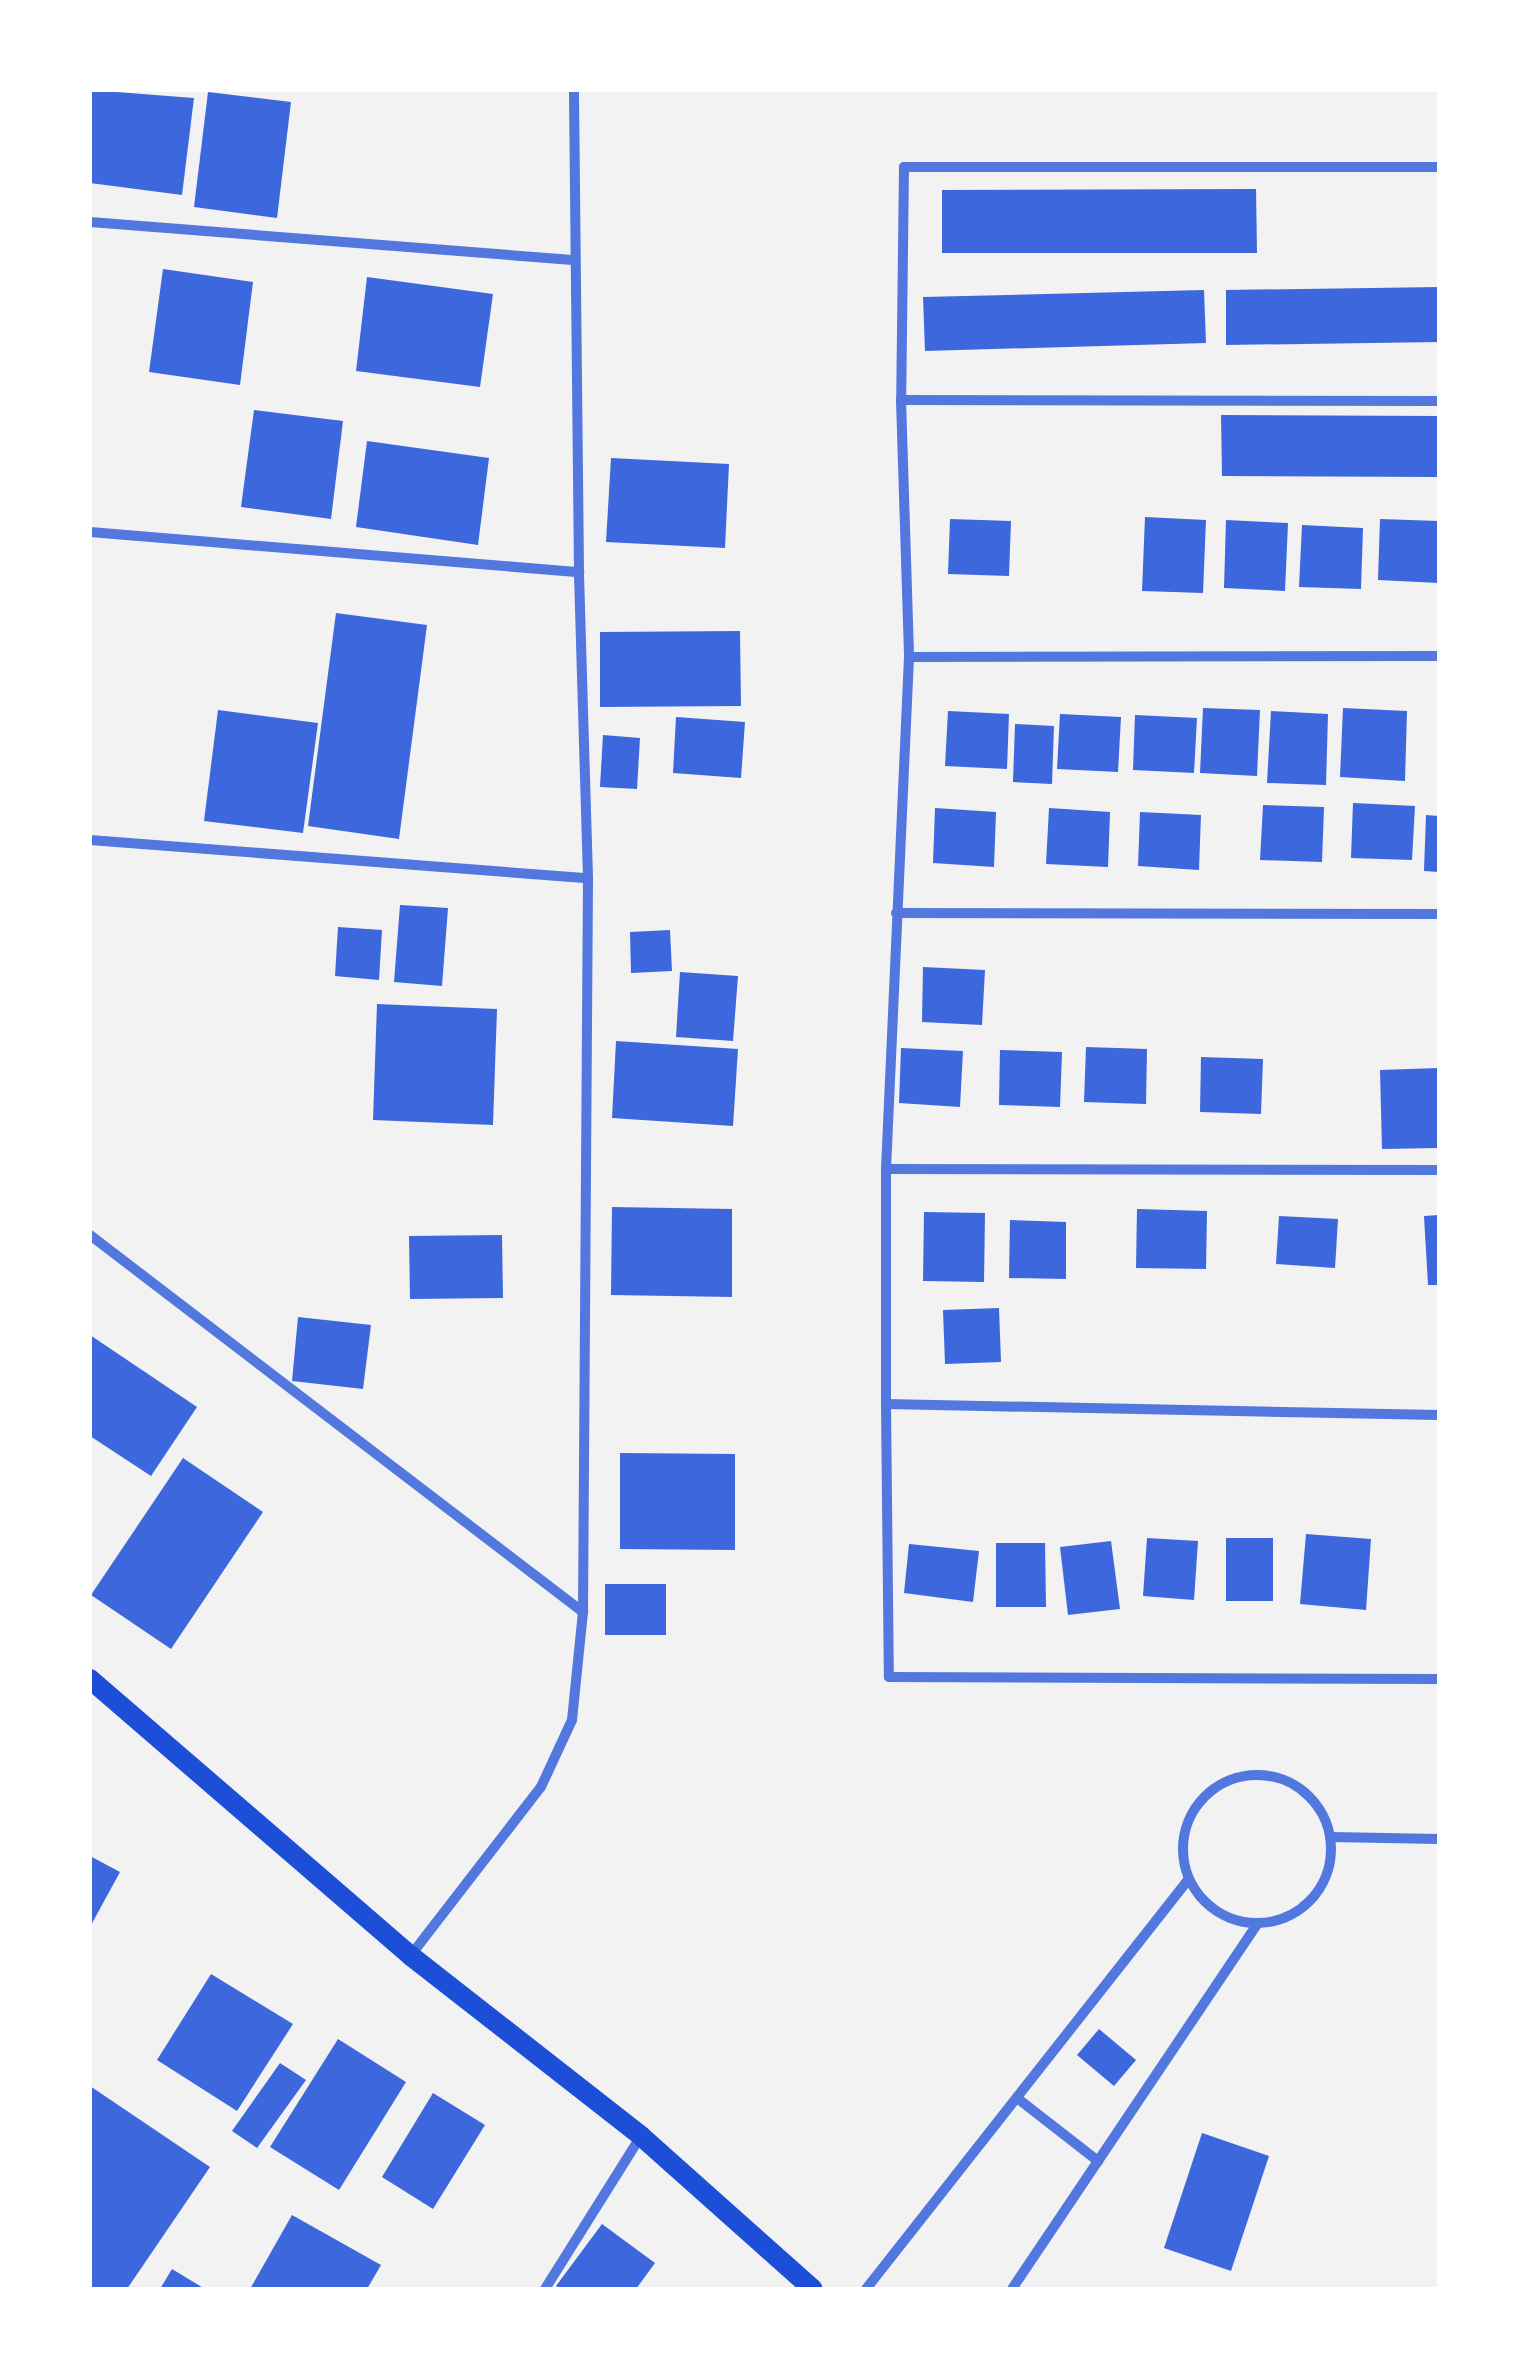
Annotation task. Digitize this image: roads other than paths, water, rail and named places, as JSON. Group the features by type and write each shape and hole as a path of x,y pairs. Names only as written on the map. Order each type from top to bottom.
{"main road":[{"path":"90,1679 411,1956 641,2136 813,2289"}],"street":[{"path":"411,1956 541,1787 572,1720 583,1612 588,878 578,572 574,90"},
{"path":"1439,167 904,167 900,400 910,657 886,1168 889,1678 1439,1679"},
{"path":"90,222 574,260"},
{"path":"900,400 1439,402"},
{"path":"90,532 578,572"},
{"path":"910,657 1439,656"},
{"path":"90,840 588,878"},
{"path":"896,912 1439,914"},
{"path":"886,1168 1439,1170"},
{"path":"90,1235 583,1612"},
{"path":"886,1404 1439,1416"},
{"path":"1266,1774 1297,1786 1320,1808 1331,1838 1330,1870 1314,1898 1289,1917 1258,1924 1236,1922 1217,1912 1188,1880 1181,1850 1188,1818 1207,1792 1235,1777 1266,1774"},
{"path":"1331,1838 1439,1839"},
{"path":"866,2289 1188,1880"},
{"path":"1012,2289 1258,1924"},
{"path":"1017,2098 1098,2161"},
{"path":"545,2289 641,2136"}]}
